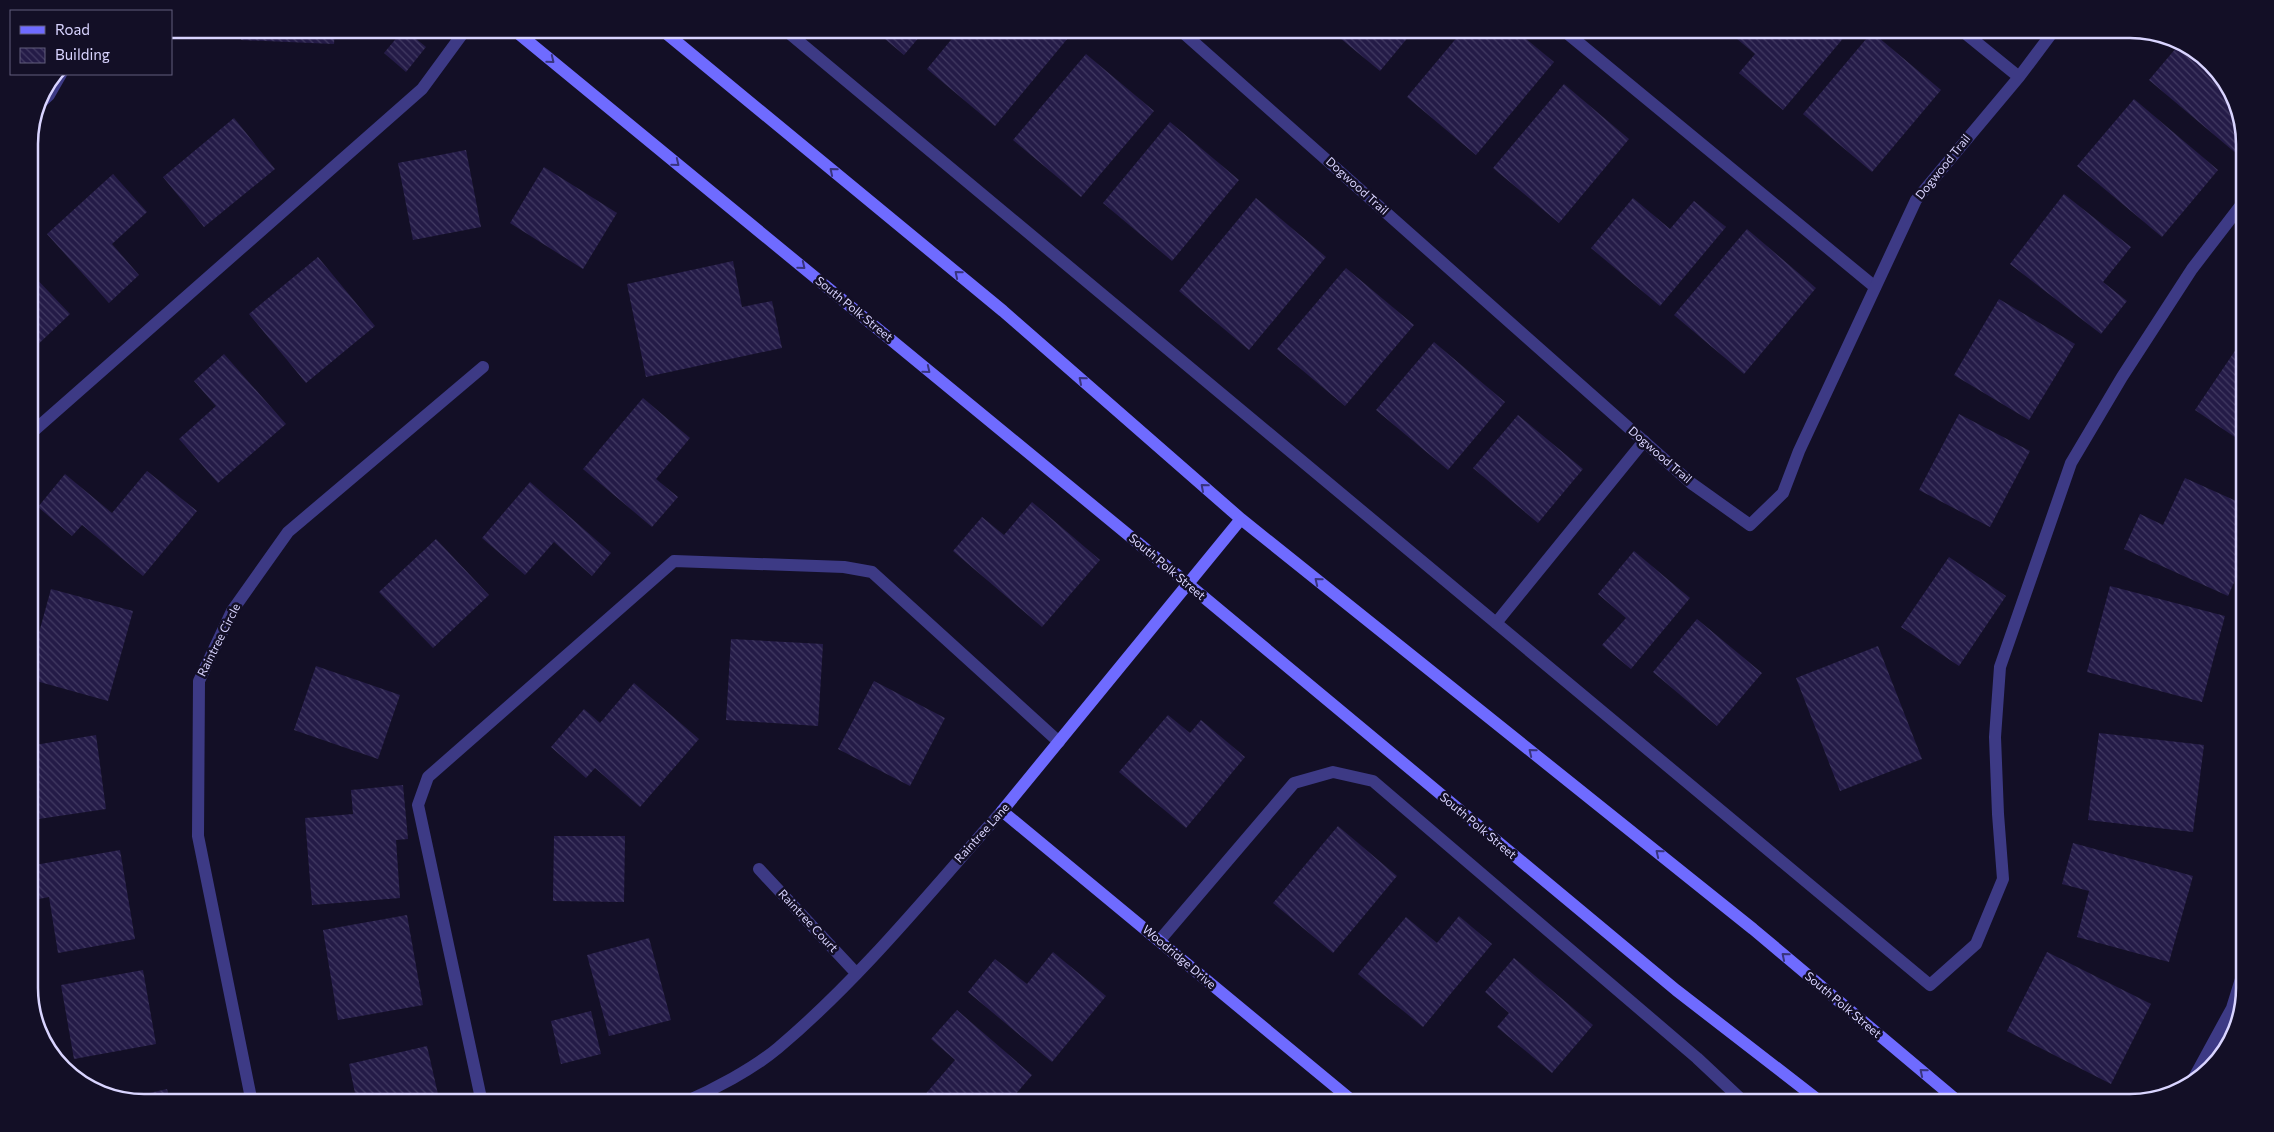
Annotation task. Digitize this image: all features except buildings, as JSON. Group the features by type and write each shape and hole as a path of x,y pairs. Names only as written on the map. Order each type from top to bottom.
{"main road":[{"name":"South Polk Street","path":"524,38 1188,584 1676,990 1810,1094"},
{"name":"South Polk Street","path":"673,38 1003,311 1241,519 1753,929 1949,1094"},
{"name":"Raintree Lane","path":"1002,811 1241,519"},
{"name":"Woodridge Drive","path":"1002,811 1344,1094"}],"street":[{"path":"38,427 422,89 459,38"},
{"path":"795,38 1930,985 1976,944 2003,879 1995,737 2000,667 2070,463 2192,269 2236,212"},
{"name":"Dogwood Trail","path":"1189,38 1691,483 1750,525 1783,492 1799,452 1916,200 2019,77 2048,38"},
{"path":"1573,38 1875,287"},
{"path":"1971,38 2019,77"},
{"path":"48,96 56,83"},
{"name":"Raintree Circle","path":"250,1094 198,836 199,681 232,610 288,532 483,367"},
{"path":"1496,623 1644,441"},
{"path":"480,1094 418,805 428,777 674,561 844,567 872,572 1058,742"},
{"path":"1159,941 1294,783 1332,772 1374,781 1698,1058 1736,1094"},
{"name":"Raintree Lane","path":"704,1094 777,1049 856,973 1002,811"},
{"name":"Raintree Court","path":"759,870 856,973"},
{"path":"2201,1067 2233,1014"}]}
